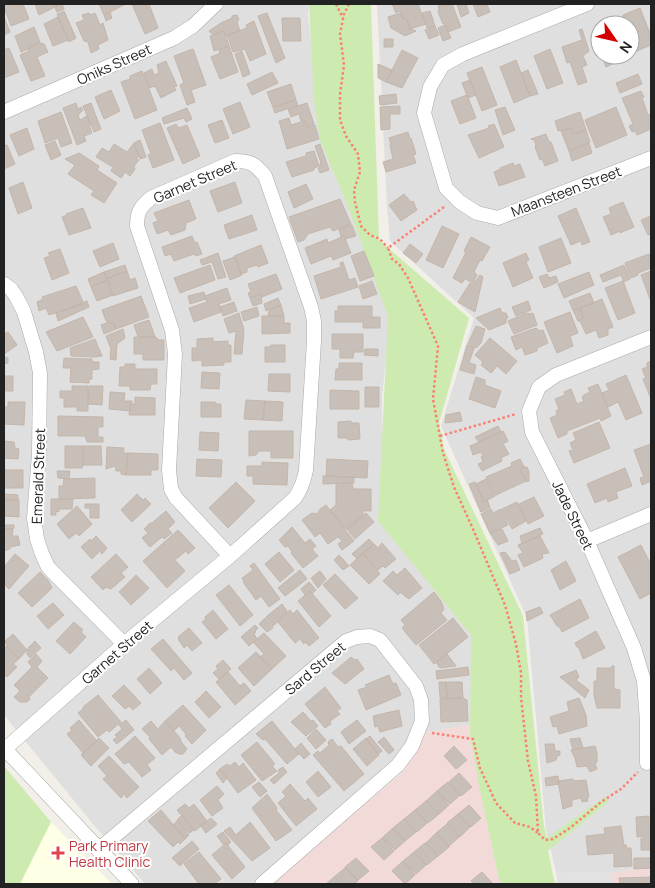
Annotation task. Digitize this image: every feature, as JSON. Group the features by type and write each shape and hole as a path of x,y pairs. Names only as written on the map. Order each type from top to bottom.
{"street":[{"name":"Oniks Street","path":"4,112 174,38 193,26 216,4"},
{"name":"Maansteen Street","path":"587,4 463,54 443,65 430,87 424,113 446,188 460,202 477,213 498,218 651,158"},
{"name":"Garnet Street","path":"4,748 124,644 230,556 295,498 304,482 314,321 311,307 265,176 252,163 245,161 235,161 151,198 142,205 137,215 137,226 172,330 174,343 169,470 170,489 176,498 230,556"},
{"name":"Emerald Street","path":"4,284 11,289 24,312 40,373 39,454 34,518 37,539 48,566 124,644"},
{"path":"529,411 539,387 556,375 651,337"},
{"name":"Jade Street","path":"529,411 532,432 587,541 634,648 644,681 647,763"},
{"path":"587,541 651,514"},
{"name":"Sard Street","path":"98,850 346,641 357,637 370,636 380,640 416,686 421,700 422,721 412,746 398,765 262,884"},
{"path":"4,748 132,884"}],"path":[{"path":"336,4 343,19"},
{"path":"349,4 340,34 344,65 340,94 340,120 346,136 358,154 360,172 354,190 355,202 361,226 370,235 380,239 388,248 392,259 399,264 408,278 438,346 433,399 443,453 454,487 474,528 502,597 516,644 521,673 528,761 536,796 538,833"},
{"path":"388,248 456,198"},
{"path":"440,436 529,411"},
{"path":"418,730 473,739 480,768 496,803 515,823 530,827 545,840 553,839 570,828 600,802 622,789 647,763"}],"shaded area":[{"path":"4,4 309,4 308,14 321,132 390,314 382,399 384,513 474,628 471,725 426,732 395,758 258,884 145,884 4,715"},
{"path":"377,4 651,4 651,868 612,873 556,872 546,830 527,618 441,426 474,318 390,241"},
{"path":"471,725 500,884 272,884 405,770 426,732"},
{"name":"Park Primary Health Clinic","path":"51,822 112,884 20,884"},
{"path":"651,868 651,884 558,884 556,872 612,873"},
{"path":"556,872 612,873 613,884 558,884"}],"green space":[{"path":"309,4 371,4 379,240 469,318 439,423 444,449 523,616 544,826 547,838 606,796 609,801 548,851 555,884 500,884 470,734 471,635 378,521 388,316 348,207 320,140 314,101"},
{"path":"4,766 51,822 20,884 4,884"}],"building":[{"path":"4,4 23,4 29,19 11,26"},
{"path":"35,4 56,4 57,6 39,15"},
{"path":"56,4 62,4 64,9 57,12"},
{"path":"99,4 124,4 124,5 104,15"},
{"path":"132,4 149,4 158,28 145,34"},
{"path":"392,4 418,4 421,12 403,19 400,11 396,13"},
{"path":"452,4 461,27 448,32 438,12 438,6"},
{"path":"457,4 466,4 469,13 461,17"},
{"path":"473,4 487,4 490,12 478,17"},
{"path":"640,8 651,36 651,45 640,50 640,15 623,15"},
{"path":"64,11 76,38 69,42 57,14"},
{"path":"430,11 435,26 427,28 422,13"},
{"path":"110,12 112,18 106,21 104,15"},
{"path":"89,13 91,15 95,13 100,25 103,23 108,40 98,45 99,49 91,53 88,42 84,41 76,23 84,20 82,15"},
{"path":"267,13 285,58 276,63 258,16"},
{"path":"401,13 403,19 407,19 410,29 416,31 405,36 391,28 388,17"},
{"path":"422,13 426,24 410,29 407,19"},
{"path":"237,15 240,31 225,36 224,31 213,35 209,31 232,18 232,16"},
{"path":"4,17 10,32 4,35"},
{"path":"58,17 68,40 53,46 44,24"},
{"path":"282,18 300,18 301,41 283,41"},
{"path":"254,21 266,54 250,61 245,49 233,52 227,35 247,28 246,25"},
{"path":"445,25 451,38 443,41 438,28"},
{"path":"435,26 439,35 429,39 425,30"},
{"path":"34,27 40,42 21,52 15,36"},
{"path":"582,29 589,51 583,56 587,65 582,67 587,82 578,85 570,62 567,63 562,47 582,40 579,30"},
{"path":"224,31 229,46 214,51 210,36"},
{"path":"384,39 393,39 393,47 384,47"},
{"path":"40,43 44,44 48,52 37,57 45,76 31,81 20,55 29,51 29,47"},
{"path":"229,46 238,72 220,79 211,57 220,53 219,50"},
{"path":"9,48 19,72 4,78 4,50"},
{"path":"193,49 206,85 191,90 195,102 187,105 180,85 184,83 174,56"},
{"path":"550,49 563,83 547,89 534,56"},
{"path":"402,50 418,58 402,88 386,82"},
{"path":"242,51 250,74 243,77 235,54"},
{"path":"516,60 530,96 514,103 500,67"},
{"path":"166,61 177,86 174,87 176,90 161,98 155,86 149,88 144,73 152,69 154,75 159,73 157,65"},
{"path":"378,64 392,70 386,82 378,78"},
{"path":"482,67 497,105 482,111 467,73"},
{"path":"528,70 538,94 530,96 521,73"},
{"path":"142,71 157,110 135,119 121,82 130,79 130,76"},
{"path":"272,72 278,83 252,95 247,84"},
{"path":"638,74 642,84 620,93 616,83"},
{"path":"470,80 476,95 468,98 462,83"},
{"path":"291,84 296,100 273,107 267,92"},
{"path":"111,90 120,111 104,119 95,97"},
{"path":"641,91 648,115 651,114 651,129 637,135 635,131 632,132 629,126 633,124 622,98"},
{"path":"396,94 397,103 380,105 379,96"},
{"path":"467,95 476,118 460,124 451,101"},
{"path":"296,100 298,105 275,113 273,107"},
{"path":"240,102 250,127 233,134 223,109"},
{"path":"76,103 78,109 81,107 83,110 78,115 80,120 87,116 92,133 84,136 86,141 77,145 63,108"},
{"path":"91,103 101,129 94,132 83,106"},
{"path":"307,103 314,124 307,127 305,121 301,121 299,114 291,117 288,109"},
{"path":"400,106 400,114 390,114 390,129 381,130 380,107"},
{"path":"505,107 515,130 503,135 495,110"},
{"path":"616,107 627,135 596,148 585,120"},
{"path":"187,108 192,119 186,122 184,118 164,124 162,118"},
{"path":"61,112 72,143 61,147 58,138 45,143 38,121"},
{"path":"580,112 586,130 573,134 571,128 558,131 555,121"},
{"path":"289,118 291,125 304,121 306,128 315,125 319,139 287,149 279,121"},
{"path":"222,120 229,138 215,143 208,125"},
{"path":"160,123 174,160 153,168 148,155 151,154 142,130"},
{"path":"176,124 179,128 187,125 200,156 183,164 167,128"},
{"path":"494,124 504,147 479,158 468,135 489,128 488,126"},
{"path":"27,128 34,149 19,156 10,135"},
{"path":"571,128 573,134 586,130 590,142 569,151 561,131"},
{"path":"408,132 416,154 413,155 416,163 386,172 383,162 393,159 389,138"},
{"path":"546,134 558,161 545,166 542,159 540,160 534,139 531,139"},
{"path":"140,140 146,157 140,159 134,143"},
{"path":"55,141 61,155 51,160 45,145"},
{"path":"134,143 139,156 136,158 139,160 130,176 125,172 121,178 111,171 113,167 96,157 102,148 109,152 114,144 127,152"},
{"path":"589,143 592,153 572,161 569,151"},
{"path":"320,144 329,170 320,173 318,168 321,163 315,146"},
{"path":"7,145 15,164 4,169 4,146"},
{"path":"314,151 319,166 314,168 314,170 292,177 286,162 306,156 306,153"},
{"path":"79,153 99,166 97,170 117,183 104,203 91,195 94,191 68,174 75,165 65,159"},
{"path":"513,163 514,166 520,164 525,177 499,186 494,172"},
{"path":"23,182 32,208 18,214 9,188"},
{"path":"235,182 242,203 218,212 210,191"},
{"path":"306,184 313,199 294,208 288,192"},
{"path":"404,194 411,202 413,201 417,210 401,221 389,205"},
{"path":"340,199 351,224 333,231 330,227 308,234 304,240 298,242 289,217"},
{"path":"189,200 196,219 186,223 185,230 171,235 168,230 157,234 153,223 158,221 154,213"},
{"path":"623,202 634,227 611,235 603,217 611,214 609,208"},
{"path":"83,208 91,228 69,235 62,217"},
{"path":"576,208 590,242 582,245 581,241 571,245 558,216"},
{"path":"252,215 257,230 229,239 224,225"},
{"path":"651,216 651,234 648,235 641,220"},
{"path":"352,225 356,236 345,239 344,236 341,237 339,229"},
{"path":"442,226 459,234 443,268 426,260"},
{"path":"192,236 202,254 196,256 194,254 174,261 171,254 165,256 162,247"},
{"path":"344,236 351,253 333,260 331,256 311,264 305,248 327,239 328,243"},
{"path":"471,237 490,247 474,272 477,275 473,283 465,279 462,283 453,278"},
{"path":"561,238 571,263 548,272 539,247"},
{"path":"113,243 119,259 100,267 93,251"},
{"path":"410,244 423,254 416,263 403,253"},
{"path":"261,245 268,263 258,267 257,265 247,268 247,272 241,274 234,256"},
{"path":"60,249 69,273 52,280 44,258 50,256 48,253"},
{"path":"364,251 374,276 360,281 351,256"},
{"path":"218,253 226,277 218,279 212,262 202,265 200,260"},
{"path":"526,253 529,260 526,262 533,278 513,287 503,263"},
{"path":"649,254 651,268 631,278 625,263"},
{"path":"235,257 242,275 230,280 223,261"},
{"path":"343,262 349,280 355,278 358,287 321,299 314,276 341,267 340,263"},
{"path":"125,265 127,271 112,276 112,278 106,278 104,272"},
{"path":"210,265 215,280 180,293 174,278"},
{"path":"624,265 630,279 624,282 621,275 603,282 600,275"},
{"path":"127,271 130,280 135,278 138,288 113,296 107,278 112,278 112,276"},
{"path":"651,271 651,302 641,275"},
{"path":"104,272 107,280 91,287 88,279"},
{"path":"589,272 594,285 564,298 558,284"},
{"path":"276,274 282,289 262,297 261,294 250,298 248,293 251,292 248,284"},
{"path":"547,274 549,278 556,276 558,282 544,288 539,277"},
{"path":"480,275 483,277 475,312 458,302 470,283 473,285"},
{"path":"107,280 113,295 97,301 91,287"},
{"path":"372,281 377,294 363,299 359,286"},
{"path":"623,281 635,313 618,320 605,288"},
{"path":"76,286 84,304 49,315 46,308 39,311 37,302 43,299 42,297"},
{"path":"227,288 231,300 219,304 221,312 194,322 189,308 207,302 205,296"},
{"path":"204,292 206,299 190,304 188,296"},
{"path":"590,293 594,303 573,310 569,301"},
{"path":"261,294 262,303 253,306 250,298"},
{"path":"141,296 149,317 116,329 114,323 106,321 102,310"},
{"path":"278,298 281,305 266,311 264,304"},
{"path":"602,299 613,327 608,329 608,335 599,338 596,330 586,334 580,321 583,317 580,308"},
{"path":"87,301 89,307 58,321 56,313"},
{"path":"528,301 531,310 516,316 512,307"},
{"path":"234,302 237,311 223,316 220,307"},
{"path":"281,305 284,316 268,316 269,311"},
{"path":"338,306 372,306 372,317 380,317 380,328 363,328 363,322 335,322 335,311 338,311"},
{"path":"257,307 259,316 244,321 241,312"},
{"path":"500,308 502,313 506,313 508,318 506,323 489,330 476,318"},
{"path":"580,308 583,317 578,321 573,310"},
{"path":"570,312 578,333 570,336 573,346 557,353 544,322"},
{"path":"239,313 244,330 242,354 234,354 236,331 229,333 224,319"},
{"path":"527,313 533,313 537,325 514,334 508,321"},
{"path":"262,316 284,316 284,323 290,323 290,333 262,334"},
{"path":"83,317 93,337 57,351 46,332"},
{"path":"149,320 155,337 138,337 134,325"},
{"path":"109,322 114,324 116,329 104,334 101,325"},
{"path":"476,326 485,329 481,343 476,348 468,344"},
{"path":"536,328 540,331 543,330 548,343 537,348 537,351 525,355 522,347 516,350 511,337"},
{"path":"123,329 125,338 117,344 116,360 110,359 111,349 106,336"},
{"path":"8,332 17,345 4,354 4,334"},
{"path":"332,334 363,334 363,352 354,352 353,358 340,358 340,349 332,349"},
{"path":"134,337 156,337 158,340 164,340 164,360 143,360 143,354 134,354"},
{"path":"213,338 213,342 228,341 228,345 231,345 231,362 224,362 224,365 202,366 202,360 192,361 192,348 197,348 197,339"},
{"path":"490,338 517,361 506,374 497,366 491,373 481,365 483,362 475,355"},
{"path":"95,339 102,356 71,356 70,348"},
{"path":"271,345 285,345 285,362 265,362 265,347 270,347"},
{"path":"467,345 474,348 469,363 476,365 474,374 460,370"},
{"path":"365,349 378,349 378,356 364,355"},
{"path":"4,357 8,358 8,363 4,364"},
{"path":"64,358 92,359 92,362 99,362 99,369 92,370 92,379 89,379 89,383 70,382 71,368 63,368"},
{"path":"651,361 651,399 643,379 646,378 642,369 647,367 647,363"},
{"path":"339,363 362,363 362,380 335,380 336,369 339,369"},
{"path":"125,364 135,364 135,369 157,369 157,384 151,384 150,390 130,390 130,386 119,386 120,367 125,367"},
{"path":"202,372 220,373 219,389 201,388"},
{"path":"269,374 290,374 290,392 268,391"},
{"path":"626,375 642,413 626,420 618,402 608,407 602,393 609,390 606,384"},
{"path":"4,376 13,376 13,391 4,391"},
{"path":"476,377 485,380 485,385 501,391 495,408 469,399"},
{"path":"598,384 611,416 601,421 600,418 567,431 567,434 558,438 550,418 557,415 556,411 559,409 555,399 565,395 564,392 571,389 577,404 584,401 582,398 584,395 590,392 588,388"},
{"path":"72,386 88,386 88,411 77,411 77,407 64,407 64,398 60,398 60,391 72,391"},
{"path":"89,386 103,386 102,405 88,404"},
{"path":"365,387 379,387 379,407 365,407"},
{"path":"330,390 359,391 359,409 330,409"},
{"path":"110,392 125,393 124,401 132,401 130,411 109,409"},
{"path":"135,397 155,398 155,415 129,415 130,404 135,404"},
{"path":"246,400 265,401 263,420 244,419"},
{"path":"265,401 283,402 282,421 263,420"},
{"path":"8,402 25,402 24,425 4,424 4,407 8,407"},
{"path":"201,402 221,404 221,417 201,417"},
{"path":"460,412 462,421 445,423 446,415"},
{"path":"58,416 103,417 103,427 98,427 98,437 103,437 103,442 87,442 85,436 58,436"},
{"path":"351,421 351,423 359,423 360,439 348,440 347,438 338,438 338,422"},
{"path":"599,422 610,448 574,463 569,451 573,450 570,443 576,440 573,433"},
{"path":"498,426 501,432 479,442 475,437"},
{"path":"249,431 293,431 293,458 271,458 271,451 259,451 256,455 249,456"},
{"path":"503,431 508,441 503,444 509,454 501,458 502,461 482,471 478,464 483,462 481,457 483,456 481,452 473,455 470,446"},
{"path":"200,432 219,433 218,451 199,450"},
{"path":"4,441 14,442 15,448 19,449 18,459 4,458"},
{"path":"651,444 651,481 642,485 640,478 644,477 634,450"},
{"path":"65,446 83,446 82,468 65,468"},
{"path":"83,446 101,446 102,465 83,465"},
{"path":"107,447 124,448 123,453 128,453 126,475 121,474 121,471 116,471 115,466 106,469"},
{"path":"128,453 158,454 158,470 151,470 151,475 126,475"},
{"path":"197,459 222,460 221,477 196,476"},
{"path":"327,459 368,461 367,478 326,476"},
{"path":"520,459 524,467 520,470 526,481 496,495 486,477 512,466 511,463"},
{"path":"262,462 288,463 287,485 253,484 253,476 247,476 247,466 262,466"},
{"path":"4,466 5,470 23,470 23,488 4,488"},
{"path":"527,467 529,472 529,481 527,482 520,470"},
{"path":"625,468 632,486 616,492 618,498 608,502 607,498 595,503 587,484"},
{"path":"57,471 70,471 69,479 58,478"},
{"path":"323,476 354,477 354,483 323,484"},
{"path":"95,478 95,498 59,499 59,486 63,486 64,479"},
{"path":"486,479 495,496 484,502 476,484"},
{"path":"236,482 255,501 228,528 209,508"},
{"path":"475,482 484,502 487,499 490,508 481,512 469,484"},
{"path":"336,483 352,483 353,489 371,489 371,511 363,511 363,516 347,529 330,510 336,505"},
{"path":"4,494 18,495 18,500 4,500"},
{"path":"137,494 151,504 132,522 121,510"},
{"path":"534,497 544,516 528,524 519,504"},
{"path":"51,499 73,499 72,509 59,509 59,512 56,511 56,515 51,515"},
{"path":"4,500 19,500 19,517 4,516"},
{"path":"517,502 526,521 512,529 502,509"},
{"path":"85,504 99,504 99,518 90,518 90,508 85,508"},
{"path":"326,505 354,541 342,550 338,544 342,541 338,537 328,544 320,533 315,537 302,520 312,513 318,513"},
{"path":"77,506 92,524 79,536 76,533 69,539 57,524"},
{"path":"491,509 493,513 501,509 508,525 490,533 481,514"},
{"path":"166,511 175,522 168,529 172,533 164,539 162,537 150,547 142,538 148,533 144,529"},
{"path":"366,513 374,522 355,539 347,529"},
{"path":"4,525 14,525 14,528 4,529"},
{"path":"292,527 305,543 310,539 316,546 312,549 318,556 303,568 288,546 285,547 279,540"},
{"path":"540,528 543,534 522,544 520,536"},
{"path":"4,529 13,529 12,536 18,536 20,545 10,547 10,549 4,551"},
{"path":"502,529 508,541 498,545 490,533"},
{"path":"178,530 195,548 188,554 186,551 175,560 185,571 167,588 143,561"},
{"path":"96,536 107,548 102,554 100,551 92,559 81,547"},
{"path":"540,536 549,553 542,554 543,558 524,567 518,555 523,553 518,545"},
{"path":"369,539 374,544 357,559 352,554"},
{"path":"382,543 396,559 385,568 383,566 378,570 363,553 374,544 378,548"},
{"path":"641,545 651,565 651,593 640,599 618,557"},
{"path":"279,552 294,570 280,582 265,564"},
{"path":"505,552 512,561 516,560 520,570 510,574 500,553"},
{"path":"363,553 380,574 369,584 350,565"},
{"path":"15,554 29,566 9,589 4,584 4,567"},
{"path":"116,554 128,567 121,573 125,577 111,589 106,587 103,590 91,577"},
{"path":"339,555 349,566 343,570 334,560"},
{"path":"566,561 576,581 560,590 551,570"},
{"path":"254,563 280,599 269,607 261,596 256,600 243,582 242,578 253,570 250,566"},
{"path":"405,568 422,588 409,599 400,592 398,595 383,581 393,571 397,575"},
{"path":"300,570 307,579 285,596 278,588"},
{"path":"320,571 326,579 318,588 311,578"},
{"path":"40,572 48,580 52,588 32,607 18,593"},
{"path":"335,574 358,598 345,609 323,585"},
{"path":"136,575 149,588 131,605 119,592"},
{"path":"309,582 316,590 312,594 310,591 305,595 301,589"},
{"path":"229,585 253,615 240,626 216,595"},
{"path":"310,591 331,616 319,627 298,601"},
{"path":"434,592 441,601 444,609 441,613 447,620 416,645 402,628 405,625 401,620"},
{"path":"580,599 589,618 562,632 550,615"},
{"path":"53,603 64,615 48,629 37,616"},
{"path":"282,604 287,611 273,626 266,617"},
{"path":"540,607 543,613 527,621 526,612"},
{"path":"213,610 228,629 216,639 202,622"},
{"path":"290,610 293,614 297,610 319,638 309,646 300,639 295,643 278,622"},
{"path":"265,618 273,628 267,632 259,624"},
{"path":"453,618 468,637 434,664 419,645"},
{"path":"74,622 83,630 81,632 86,637 70,654 56,641"},
{"path":"255,625 258,628 254,634 257,639 249,646 241,637"},
{"path":"189,628 202,643 192,651 187,645 184,648 178,639"},
{"path":"596,631 605,648 583,659 575,643"},
{"path":"264,633 286,656 272,669 260,657 264,654 253,642"},
{"path":"13,634 27,650 19,659 5,641"},
{"path":"163,639 192,673 184,680 174,668 171,671 151,649"},
{"path":"35,641 41,648 30,658 27,654 28,648"},
{"path":"7,646 19,659 13,664 17,667 7,677 4,674 4,649"},
{"path":"256,652 272,669 254,686 238,668"},
{"path":"36,654 42,661 37,667 48,678 29,697 30,699 27,702 20,702 14,697 20,691 14,685 32,667 28,662"},
{"path":"447,654 456,666 440,668 436,662"},
{"path":"351,657 355,660 357,659 364,669 345,684 332,673"},
{"path":"223,660 231,669 219,679 213,673 218,669 216,666"},
{"path":"614,666 614,689 620,690 620,708 597,708 594,695 594,681 597,681 597,668 611,668"},
{"path":"468,667 469,675 437,679 436,671"},
{"path":"149,668 162,683 150,694 137,679"},
{"path":"576,670 579,677 576,680 589,690 585,698 560,677"},
{"path":"228,672 240,686 244,683 251,691 235,705 216,682"},
{"path":"389,675 393,684 396,683 401,695 366,710 358,690"},
{"path":"439,682 446,682 447,698 440,698"},
{"path":"446,682 462,682 463,698 446,699"},
{"path":"124,685 141,703 133,710 129,706 125,709 112,696"},
{"path":"325,687 341,708 337,711 340,714 330,721 331,724 325,728 305,704"},
{"path":"206,691 221,707 209,718 195,702"},
{"path":"98,695 121,722 109,732 107,730 98,737 78,713"},
{"path":"463,698 467,700 468,721 441,722 440,699"},
{"path":"579,698 586,715 587,726 559,734 557,726 553,727 550,717 569,711 567,702"},
{"path":"183,705 206,730 192,744 179,726 174,731 165,721"},
{"path":"399,710 402,726 380,732 378,726 375,727 373,716"},
{"path":"303,712 318,726 306,736 291,722"},
{"path":"79,720 97,741 83,753 67,734 72,730 70,728"},
{"path":"126,720 134,730 117,744 113,740 117,737 115,735 122,729 119,725"},
{"path":"357,720 366,731 349,744 341,732"},
{"path":"151,721 158,729 165,721 187,749 183,754 175,752 171,747 162,755 142,729"},
{"path":"272,721 299,754 287,764 265,739 263,740 256,734"},
{"path":"316,729 326,740 316,749 307,738"},
{"path":"135,736 155,758 147,765 151,770 142,777 129,762 124,764 115,754"},
{"path":"370,736 382,751 378,754 366,739"},
{"path":"384,737 394,750 389,754 378,742"},
{"path":"99,738 109,748 91,766 81,755"},
{"path":"366,738 379,755 367,766 353,749"},
{"path":"580,738 583,748 573,750 570,739"},
{"path":"332,739 338,747 341,746 364,774 344,791 313,755 318,751 320,753 329,745 328,742"},
{"path":"257,742 275,764 272,766 277,771 262,781 241,755"},
{"path":"301,743 310,754 304,759 295,749"},
{"path":"545,744 554,744 555,751 560,751 560,755 557,756 556,760 547,763"},
{"path":"454,746 467,760 456,769 444,756"},
{"path":"595,746 597,762 595,764 597,769 590,772 587,766 577,767 571,750"},
{"path":"109,756 139,787 127,798 124,794 121,798 103,779 107,776 98,766"},
{"path":"235,762 239,767 243,763 256,780 238,793 220,769 227,764 230,766"},
{"path":"283,767 287,772 274,784 270,780"},
{"path":"220,769 227,778 223,783 216,773"},
{"path":"318,771 331,787 318,797 306,782"},
{"path":"459,773 472,787 461,796 449,782"},
{"path":"558,776 559,784 546,786 545,778"},
{"path":"573,779 574,781 586,780 588,801 582,802 581,798 572,800 572,806 563,809 558,781"},
{"path":"259,782 267,791 260,797 252,787"},
{"path":"448,782 460,795 450,804 437,791"},
{"path":"290,784 305,801 308,798 317,809 296,826 278,803 286,796 282,792"},
{"path":"217,786 224,794 218,800 223,808 212,816 200,800"},
{"path":"437,791 449,805 439,814 426,801"},
{"path":"267,794 277,808 276,810 292,830 276,841 252,808"},
{"path":"426,801 439,814 428,823 415,810"},
{"path":"185,804 189,808 194,804 207,821 195,831 177,810"},
{"path":"469,805 481,818 471,827 458,814"},
{"path":"161,810 185,839 180,844 178,842 173,847 148,821"},
{"path":"415,810 427,823 417,832 404,819"},
{"path":"458,814 470,827 460,837 447,823"},
{"path":"182,815 194,830 189,833 177,820"},
{"path":"649,816 649,823 651,823 651,850 641,850 641,838 645,838 645,836 637,837 636,817"},
{"path":"211,818 217,824 206,833 201,826"},
{"path":"404,819 416,832 405,841 393,828"},
{"path":"177,821 189,835 185,839 173,825"},
{"path":"250,822 270,848 252,861 224,831 230,827 236,835"},
{"path":"447,824 459,837 449,846 436,833"},
{"path":"621,826 624,845 627,848 631,848 632,866 614,867 614,853 588,855 586,836 605,834 604,828"},
{"path":"393,828 405,841 395,850 382,838"},
{"path":"223,832 231,842 228,845 226,843 223,844 217,836"},
{"path":"436,833 449,847 438,856 426,843"},
{"path":"382,838 394,851 384,860 371,847"},
{"path":"192,841 199,849 180,866 172,858"},
{"path":"226,843 245,867 232,879 212,855"},
{"path":"425,843 438,856 427,865 414,852"},
{"path":"199,852 221,879 214,884 199,884 184,864"},
{"path":"414,852 426,865 416,874 403,861"},
{"path":"356,858 369,871 358,880 345,867"},
{"path":"634,858 651,858 651,868 634,869"},
{"path":"403,861 415,875 405,884 392,871"},
{"path":"345,868 358,881 353,884 341,884 334,877"},
{"path":"482,872 493,884 474,884 471,881"},
{"path":"334,877 341,884 326,884"},
{"path":"651,877 651,884 620,884 619,878"}],"place":[{"name":"Park Primary Health Clinic","path":"58,853"}]}
